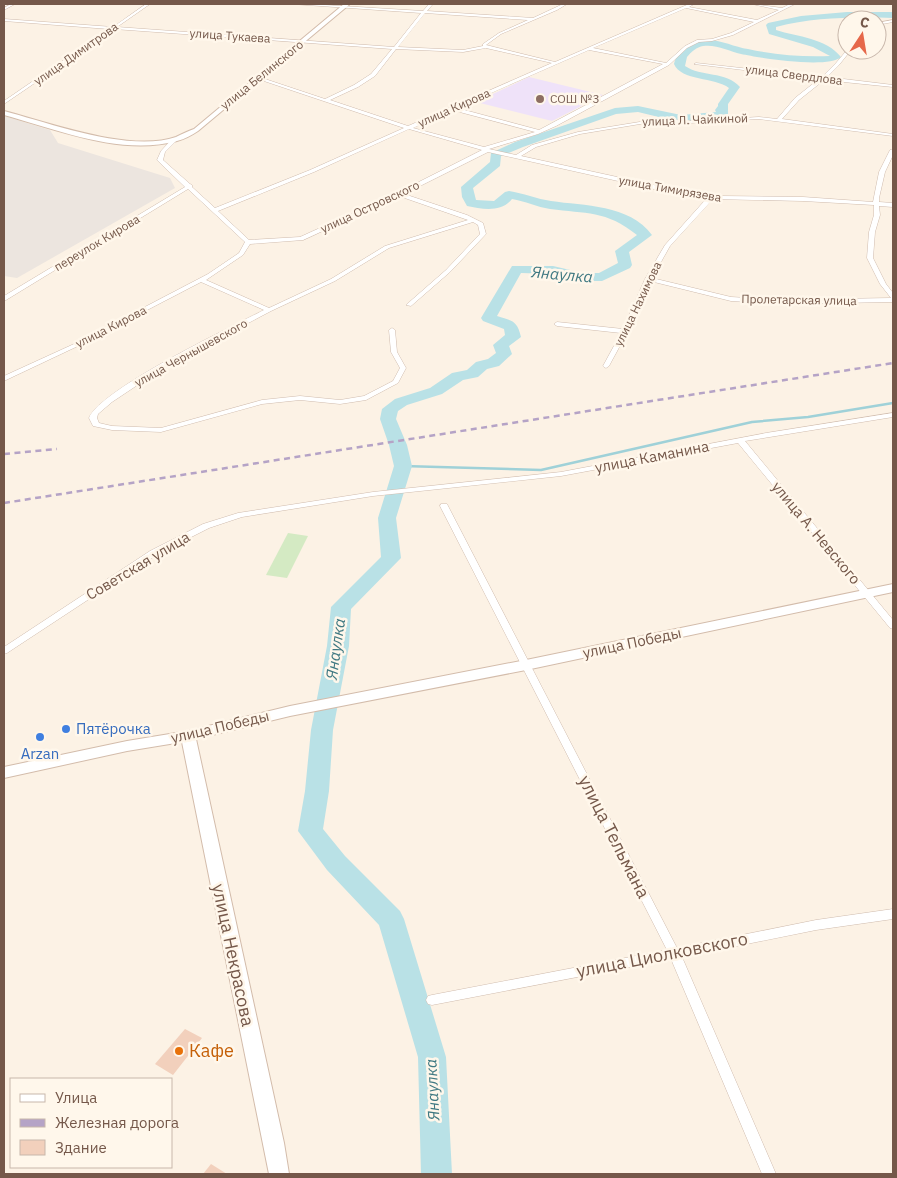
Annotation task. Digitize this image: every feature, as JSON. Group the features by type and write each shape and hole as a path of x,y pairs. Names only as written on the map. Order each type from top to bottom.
{"street":[{"path":"4,9 13,4"},
{"name":"улица Димитрова","path":"4,103 148,4"},
{"path":"294,4 345,5 534,19"},
{"path":"327,100 356,86 373,75 431,4"},
{"name":"улица Кирова","path":"214,211 312,171 692,4"},
{"path":"754,4 782,9"},
{"name":"улица Островского","path":"248,242 301,239 398,194 486,150 554,125 667,64 686,46 698,41 712,40 732,34 793,4"},
{"name":"улица Белинского","path":"174,140 187,136 196,130 345,5"},
{"path":"556,63 484,45 486,42 563,5"},
{"path":"686,7 757,21"},
{"name":"улица Тукаева","path":"4,20 396,48 463,51 486,47"},
{"path":"590,49 667,64"},
{"path":"779,120 796,99 823,79 843,60"},
{"name":"улица Свердлова","path":"696,64 893,86"},
{"path":"257,78 409,128 486,150"},
{"path":"452,108 538,131"},
{"path":"4,112 88,136 147,142 174,140"},
{"name":"улица Л. Чайкиной","path":"516,157 534,146 545,142 645,121 658,120 689,122 759,118 893,135"},
{"path":"174,140 163,152 160,160 248,242"},
{"name":"улица Тимирязева","path":"486,150 672,191 710,197 804,199 893,205"},
{"path":"893,150 882,172 875,203 876,216 872,232 870,258 893,299"},
{"name":"переулок Кирова","path":"4,299 190,186"},
{"path":"398,194 473,220 481,224 483,234 448,271 409,305"},
{"name":"улица Нахимова","path":"606,366 625,331 648,279 668,246 710,197"},
{"name":"улица Чернышевского","path":"392,330 394,352 403,368 396,382 366,398 340,402 300,398 262,402 161,430 112,428 96,424 93,418 94,412 109,400 161,366 269,310 333,280 387,247 473,220"},
{"name":"улица Кирова","path":"4,379 76,345 201,280 229,264 241,254 248,242"},
{"name":"Пролетарская улица","path":"648,279 732,299 779,302 893,299"},
{"path":"201,280 269,310"},
{"path":"557,324 625,331"},
{"name":"улица Каманина","path":"373,494 561,474 740,440 893,415"},
{"name":"улица А. Невского","path":"740,440 893,626"},
{"name":"Советская улица","path":"4,651 153,553 206,526 241,515 373,494"},
{"name":"улица Тельмана","path":"444,506 674,953 769,1174"},
{"name":"улица Победы","path":"4,773 127,746 188,736 290,711 526,666 893,588"},
{"name":"улица Некрасова","path":"188,736 279,1174"},
{"name":"улица Циолковского","path":"432,1000 816,924 893,914"}],"shaded area":[{"name":"СОШ №3","path":"529,77 603,95 552,121 476,102"},
{"path":"4,116 50,130 58,143 170,178 175,188 17,278 4,276"}],"green space":[{"path":"288,533 308,536 287,578 266,575"}],"building":[{"name":"Кафе","path":"185,1029 202,1038 173,1075 155,1064"},
{"path":"211,1164 227,1174 203,1174"}],"waterway":[{"name":"Янаулка","path":"436,1174 432,1057 391,919 336,863 310,831 317,791 322,730 338,646 341,607 391,558 387,518 403,466 398,445 388,419 390,409 401,402 436,391 458,376 472,374 482,365 493,363 504,354 501,345 513,337 511,326 488,318 517,269 553,270 583,277 602,277 625,265 622,251 645,235 631,224 591,208 551,205 509,195 502,203 492,205 471,203 467,187 496,163 495,155 519,144 615,111 638,109 667,116 689,118 724,113 720,110 724,107 723,104 735,87 722,80 686,71 680,66 681,58 684,54 698,45 706,43 715,44 779,57 831,59 836,57 825,48 772,32 771,25 817,16 893,15"},
{"path":"403,466 541,470 752,422 808,417 893,403"}],"railway":[{"path":"4,503 893,363"},
{"path":"4,454 57,449"}],"place":[{"name":"СОШ №3","path":"540,99"},
{"name":"Пятёрочка","path":"66,729"},
{"name":"Arzan","path":"40,737"},
{"name":"Кафе","path":"179,1051"}]}
